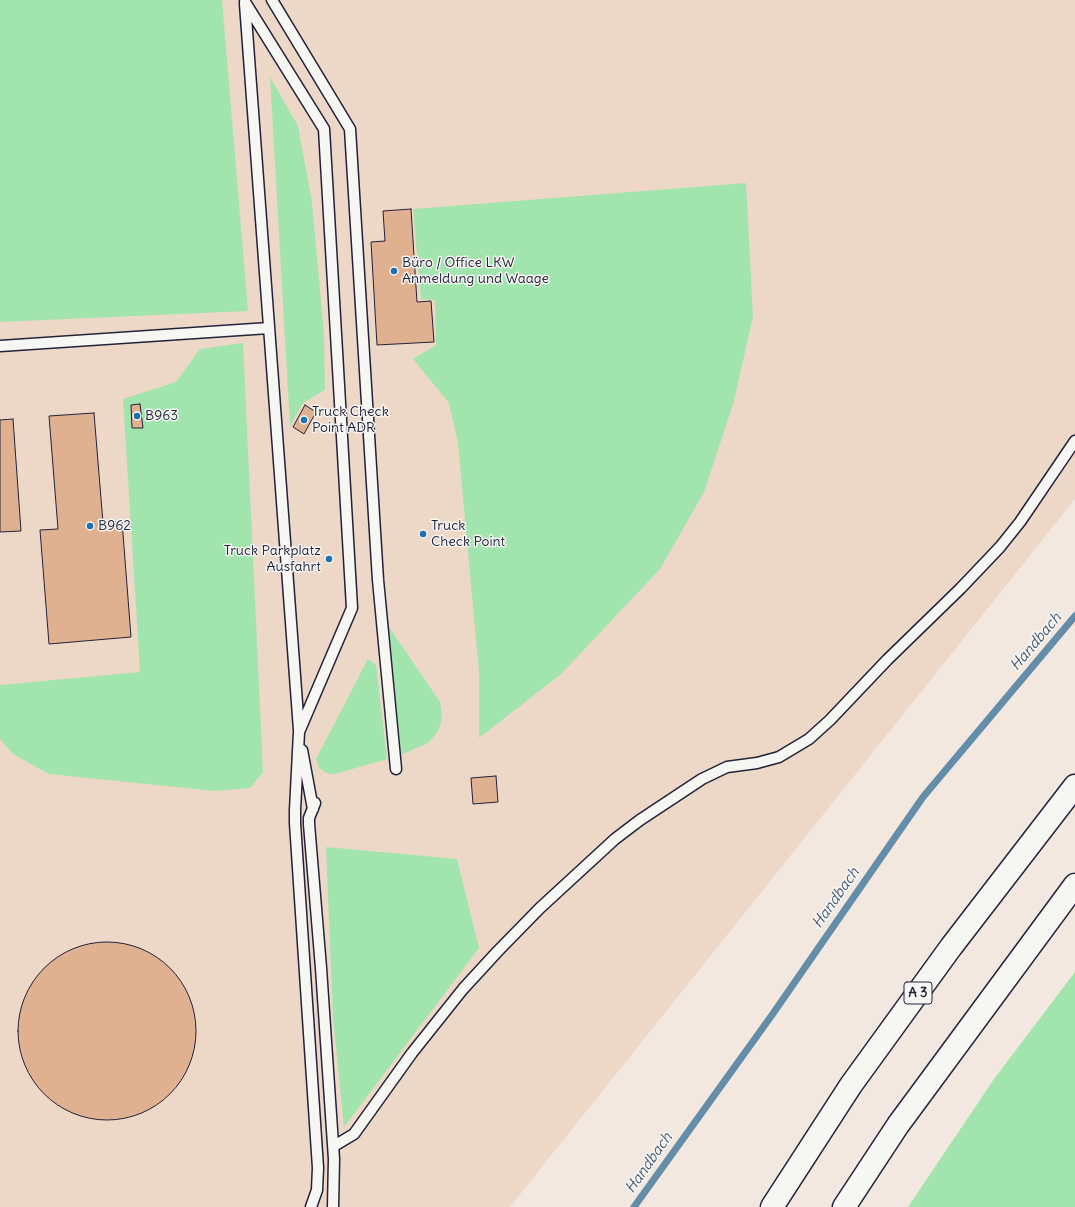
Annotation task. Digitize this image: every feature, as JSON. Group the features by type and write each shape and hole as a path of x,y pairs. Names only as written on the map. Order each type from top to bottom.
{"highway":[{"name":"A 3","path":"772,1207 856,1079 952,947 1075,786"},
{"path":"844,1207 898,1125 1075,885"}],"lane":[{"path":"272,0 350,129 378,580 396,769"},
{"path":"245,1 299,732 295,823 318,1168 317,1190 311,1207"},
{"path":"245,1 324,129 328,225 352,608 299,732 315,805 309,818 309,824 334,1146 333,1207"},
{"path":"0,346 270,328"},
{"path":"334,1146 354,1134 412,1053 463,989 540,908 615,839 640,820 702,779 727,767 778,757 809,739 830,720 887,660 961,588 1000,547 1020,522 1075,440"}],"shaded area":[{"path":"0,0 1075,0 1075,499 510,1207 0,1207"}],"green space":[{"path":"0,0 222,0 248,311 0,322"},
{"path":"270,77 298,126 312,202 324,335 325,390 303,403 290,426"},
{"path":"746,183 753,316 734,401 704,492 660,569 561,674 479,738 479,672 458,443 449,403 413,359 436,345 435,300 421,299 413,209"},
{"path":"243,343 263,772 250,788 215,791 49,774 13,754 0,739 0,685 140,672 123,399 176,382 200,349"},
{"path":"389,627 440,702 442,719 438,731 428,743 401,755"},
{"path":"368,659 376,665 387,759 335,774 326,773 319,768 316,759"},
{"path":"326,847 457,859 479,948 344,1127 333,1017"},
{"path":"1075,972 1075,1207 908,1207 994,1079"}],"building":[{"name":"Büro / Office LKW Anmeldung und Waage","path":"411,209 417,302 431,301 434,342 377,345 371,242 385,241 383,211"},
{"name":"B963","path":"140,404 143,428 132,428 131,405"},
{"name":"Truck Check Point ADR","path":"305,405 316,412 304,434 293,427"},
{"name":"B962","path":"94,413 103,523 122,521 131,637 49,644 40,530 58,529 49,416"},
{"path":"13,419 21,531 0,532 0,420"},
{"path":"496,776 498,802 473,804 471,778"},
{"path":"98,942 116,942 149,952 170,968 186,989 192,1005 196,1022 196,1040 192,1057 186,1073 170,1094 149,1110 133,1116 116,1120 98,1120 65,1110 51,1100 38,1087 28,1073 22,1057 18,1040 18,1022 28,989 38,975 51,962 65,952 81,946"}],"waterway":[{"name":"Handbach","path":"634,1207 772,1015 923,797 1075,616"}],"place":[{"name":"Büro / Office LKW Anmeldung und Waage","path":"394,271"},
{"name":"B963","path":"137,416"},
{"name":"Truck Check Point ADR","path":"304,420"},
{"name":"B962","path":"90,526"},
{"name":"Truck Check Point","path":"423,534"},
{"name":"Truck Parkplatz Ausfahrt","path":"329,559"}]}
